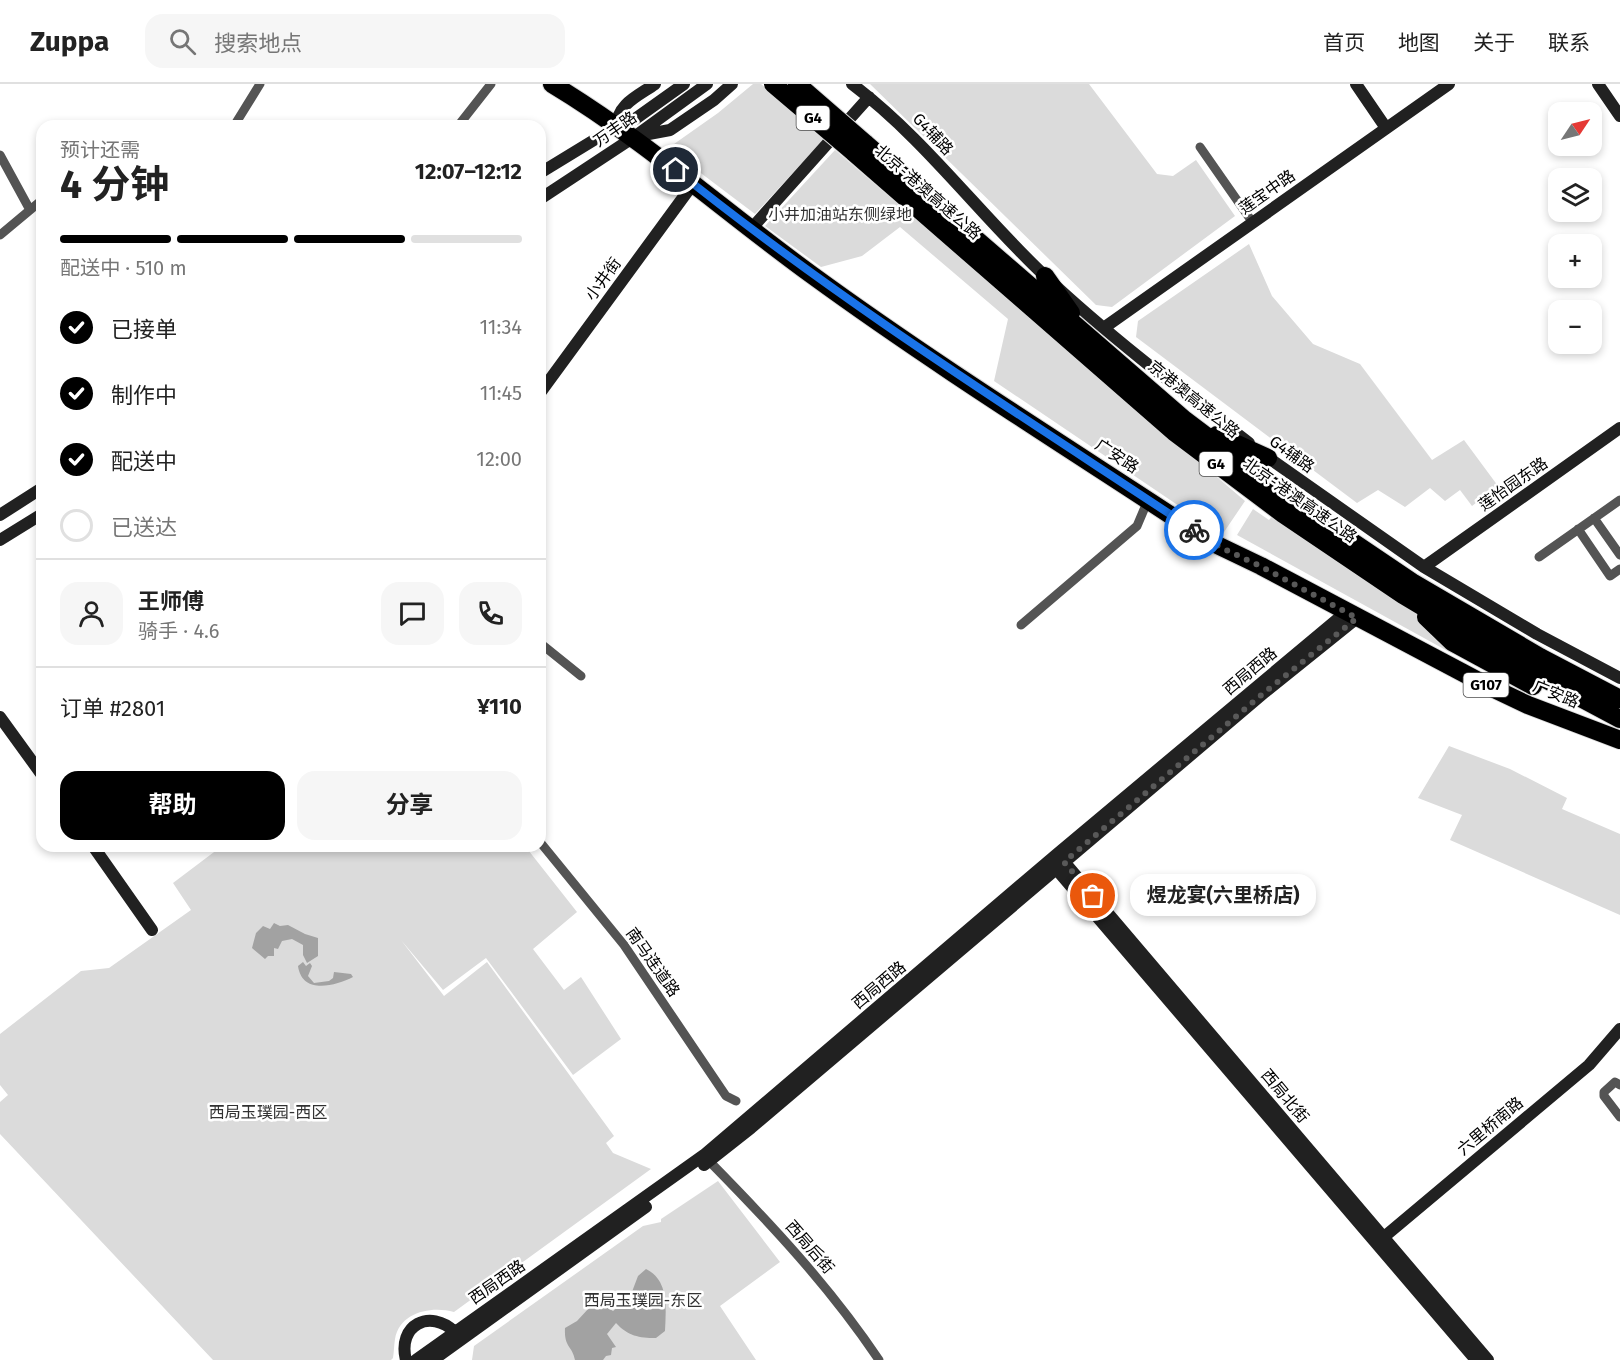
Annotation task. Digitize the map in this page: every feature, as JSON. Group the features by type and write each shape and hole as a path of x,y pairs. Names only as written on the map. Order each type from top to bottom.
{"highway":[{"name":"G107","path":"552,84 634,137"},
{"name":"G4","path":"773,84 859,148"},
{"name":"G4","path":"797,84 859,148"},
{"name":"广安路","path":"634,137 811,274 892,331 1213,543 1447,666 1528,705 1620,740"},
{"name":"京港澳高速公路","path":"859,148 1090,338 1185,420 1298,505 1412,582 1540,657 1620,699"},
{"name":"北京-港澳高速公路","path":"859,148 1174,432 1283,514 1403,595 1532,672 1620,718"},
{"path":"1046,276 1090,338"},
{"path":"1185,420 1268,458"},
{"path":"1403,595 1452,642 1620,735"}],"street":[{"path":"238,120 260,84"},
{"path":"463,120 491,84"},
{"path":"617,126 617,116 621,108 655,84"},
{"name":"万丰路","path":"546,169 617,126 635,119 684,84"},
{"name":"万丰路","path":"546,195 634,137 707,84"},
{"path":"634,137 670,130 714,100 732,84"},
{"name":"G4辅路","path":"852,84 894,117 1046,276 1194,401 1268,458 1424,567 1537,634 1620,678"},
{"path":"1356,84 1386,128"},
{"name":"莲宝中路","path":"1105,327 1449,84"},
{"path":"1598,84 1620,116"},
{"path":"752,228 869,97"},
{"path":"1200,147 1253,223"},
{"path":"576,150 583,155 586,163 585,170"},
{"path":"0,155 30,210"},
{"name":"小井街","path":"546,385 693,184"},
{"path":"0,235 36,205"},
{"name":"莲怡园东路","path":"1424,567 1620,428"},
{"path":"0,514 36,492"},
{"path":"1021,625 1137,526 1148,500"},
{"path":"1539,557 1620,500"},
{"path":"0,540 36,518"},
{"path":"1594,518 1620,555"},
{"path":"1578,530 1610,576 1620,569"},
{"name":"西局西路","path":"432,1358 455,1332 704,1155 1352,615"},
{"path":"546,648 581,676"},
{"path":"0,717 4,732 36,768"},
{"name":"南马连道路","path":"546,849 624,945 726,1096 736,1101"},
{"path":"97,852 152,930"},
{"name":"西局西路","path":"416,1360 432,1358 709,1161 751,1128 1057,861"},
{"name":"西局北街","path":"1057,861 1380,1240 1488,1360"},
{"name":"六里桥南路","path":"1380,1240 1589,1065 1618,1037"},
{"path":"1620,1085 1615,1082 1604,1092 1604,1096 1620,1117"},
{"name":"西局后街","path":"709,1161 766,1219 830,1292 879,1360"},
{"name":"西局北街","path":"1380,1240 1476,1360"},
{"path":"406,1360 405,1340 408,1333 419,1323 438,1321 445,1323 455,1332"}],"green space":[{"path":"753,84 761,84 824,139 755,214 673,152 674,144 718,113"},
{"path":"870,84 1089,84 1157,174 1173,176 1196,160 1235,216 1112,307 1096,305"},
{"name":"小井加油站东侧绿地","path":"835,150 1245,501 1222,535 994,381 1008,319 900,227 862,256 821,267 765,226"},
{"path":"1249,244 1272,296 1313,344 1360,364 1432,460 1464,440 1498,486 1472,506 1460,490 1445,501 1430,488 1405,507 1378,490 1357,503 1136,337 1138,321"},
{"path":"1253,509 1269,520 1275,513 1414,611 1455,647 1453,654 1237,535"},
{"path":"1449,746 1510,769 1567,798 1562,809 1620,834 1620,915 1450,840 1462,815 1418,798"},
{"name":"西局玉璞园-西区","path":"214,852 530,852 577,912 533,949 564,990 581,977 621,1039 573,1075 486,958 443,990 401,940 444,996 487,962 614,1136 606,1143 613,1153 651,1169 454,1312 427,1311 410,1317 398,1330 391,1360 213,1360 0,1134 0,1102 8,1095 0,1085 0,1034 81,971 109,968 191,910 173,883"},
{"name":"西局玉璞园-东区","path":"718,1181 780,1262 720,1306 756,1360 472,1360 474,1346 643,1226 661,1222 661,1219"}],"shaded area":[{"path":"274,923 280,926 288,925 318,938 318,956 307,963 303,955 303,945 292,939 282,941 278,949 274,948 274,956 268,956 265,959 252,948 256,933 263,926 270,929"},
{"path":"303,962 306,966 310,963 312,966 308,976 314,983 329,981 333,978 334,972 351,974 353,977 329,985 312,985 301,975 298,966"},
{"path":"646,1269 659,1280 665,1296 665,1331 656,1338 639,1337 625,1331 616,1323 607,1334 616,1347 612,1348 611,1355 606,1356 603,1360 575,1360 567,1343 565,1328 577,1321 589,1308 608,1308 613,1311 630,1297 638,1276"}],"way so far":[{"path":"1093,896 1064,862 1265,692 1357,618 1220,547 1194,530"}],"place":[{"name":"煜龙宴(六里桥店)","path":"1093,896"}],"route":[{"path":"676,170 811,274 892,331 1194,530"}]}
